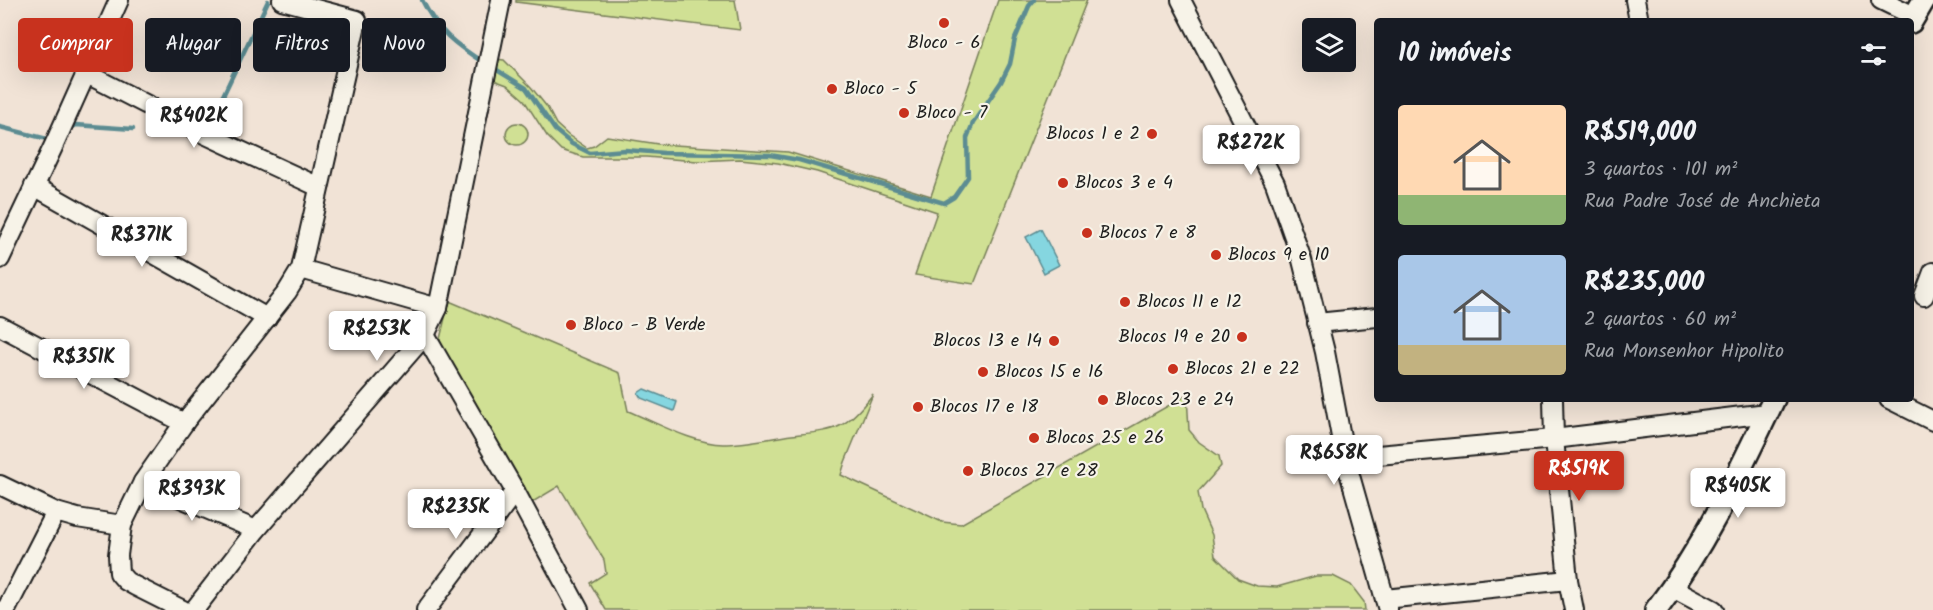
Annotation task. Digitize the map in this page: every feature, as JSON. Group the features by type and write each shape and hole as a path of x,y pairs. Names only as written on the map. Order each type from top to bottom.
{"street":[{"path":"0,259 66,120 119,0"},
{"path":"183,610 126,581 119,573 118,555 122,525 143,482 184,423 287,292 301,270 357,20 282,0"},
{"path":"194,610 255,530 424,335 438,308 501,0"},
{"path":"1181,0 1275,183 1302,260 1325,352 1345,458 1386,604 1568,579"},
{"path":"1635,0 1638,18"},
{"path":"1881,0 1916,13"},
{"path":"87,74 200,132 319,187"},
{"path":"34,186 267,318"},
{"path":"301,270 438,308"},
{"path":"1923,295 1933,272"},
{"path":"1317,323 1374,317"},
{"path":"0,326 184,423"},
{"path":"424,335 515,492 579,610"},
{"path":"1553,402 1554,439 1568,579 1574,610"},
{"path":"1895,402 1933,421"},
{"path":"1345,458 1554,439 1770,406"},
{"path":"1656,610 1673,588 1720,511 1770,406"},
{"path":"143,482 255,530"},
{"path":"0,485 56,512 77,518 122,525"},
{"path":"426,610 515,492"},
{"path":"6,610 56,512"},
{"path":"1673,588 1714,610"}],"green space":[{"path":"516,0 735,0 740,30 516,2"},
{"path":"998,0 1087,0 974,284 915,275 937,212 817,172 778,163 740,159 697,161 646,157 583,157 561,150 547,136 524,100 507,85 491,79 495,59 504,60 531,87 547,107 556,124 587,148 594,146 607,136 658,144 788,152 931,196"},
{"path":"517,123 527,130 528,134 521,144 517,145 507,138 506,134 513,124"},
{"path":"449,301 620,373 628,411 687,436 712,443 740,443 830,430 846,422 873,394 841,475 942,522 961,524 1187,395 1189,430 1199,442 1219,456 1221,466 1198,492 1201,510 1212,535 1215,556 1238,579 1257,586 1277,587 1316,576 1333,576 1351,585 1364,602 1365,610 606,610 590,583 606,573 604,560 559,486 531,503 443,358 440,339"}],"water":[{"path":"1041,229 1059,265 1044,273 1026,237"},
{"path":"644,389 677,402 674,411 641,398 638,393"}],"waterway":[{"path":"422,0 441,29 484,63"},
{"path":"492,67 526,88 555,130 572,144 590,153 625,150 770,155 799,160 944,203 954,197 968,177 967,138 973,123 1001,82 1010,64 1015,39 1029,6 1034,0"},
{"path":"211,121 268,1"},
{"path":"68,129 76,125 133,129"},
{"path":"0,127 47,139 52,136"}],"place":[{"name":"Bloco - 6","path":"944,23"},
{"name":"Bloco - 5","path":"832,89"},
{"name":"Bloco - 7","path":"904,113"},
{"name":"Blocos 1 e 2","path":"1152,134"},
{"name":"Blocos 3 e 4","path":"1063,183"},
{"name":"Blocos 7 e 8","path":"1087,233"},
{"name":"Blocos 9 e 10","path":"1216,255"},
{"name":"Blocos 11 e 12","path":"1125,302"},
{"name":"Bloco - B Verde","path":"571,325"},
{"name":"Blocos 19 e 20","path":"1242,337"},
{"name":"Blocos 13 e 14","path":"1054,341"},
{"name":"Blocos 21 e 22","path":"1173,369"},
{"name":"Blocos 15 e 16","path":"983,372"},
{"name":"Blocos 23 e 24","path":"1103,400"},
{"name":"Blocos 17 e 18","path":"918,407"},
{"name":"Blocos 25 e 26","path":"1034,438"},
{"name":"Blocos 27 e 28","path":"968,471"}]}
